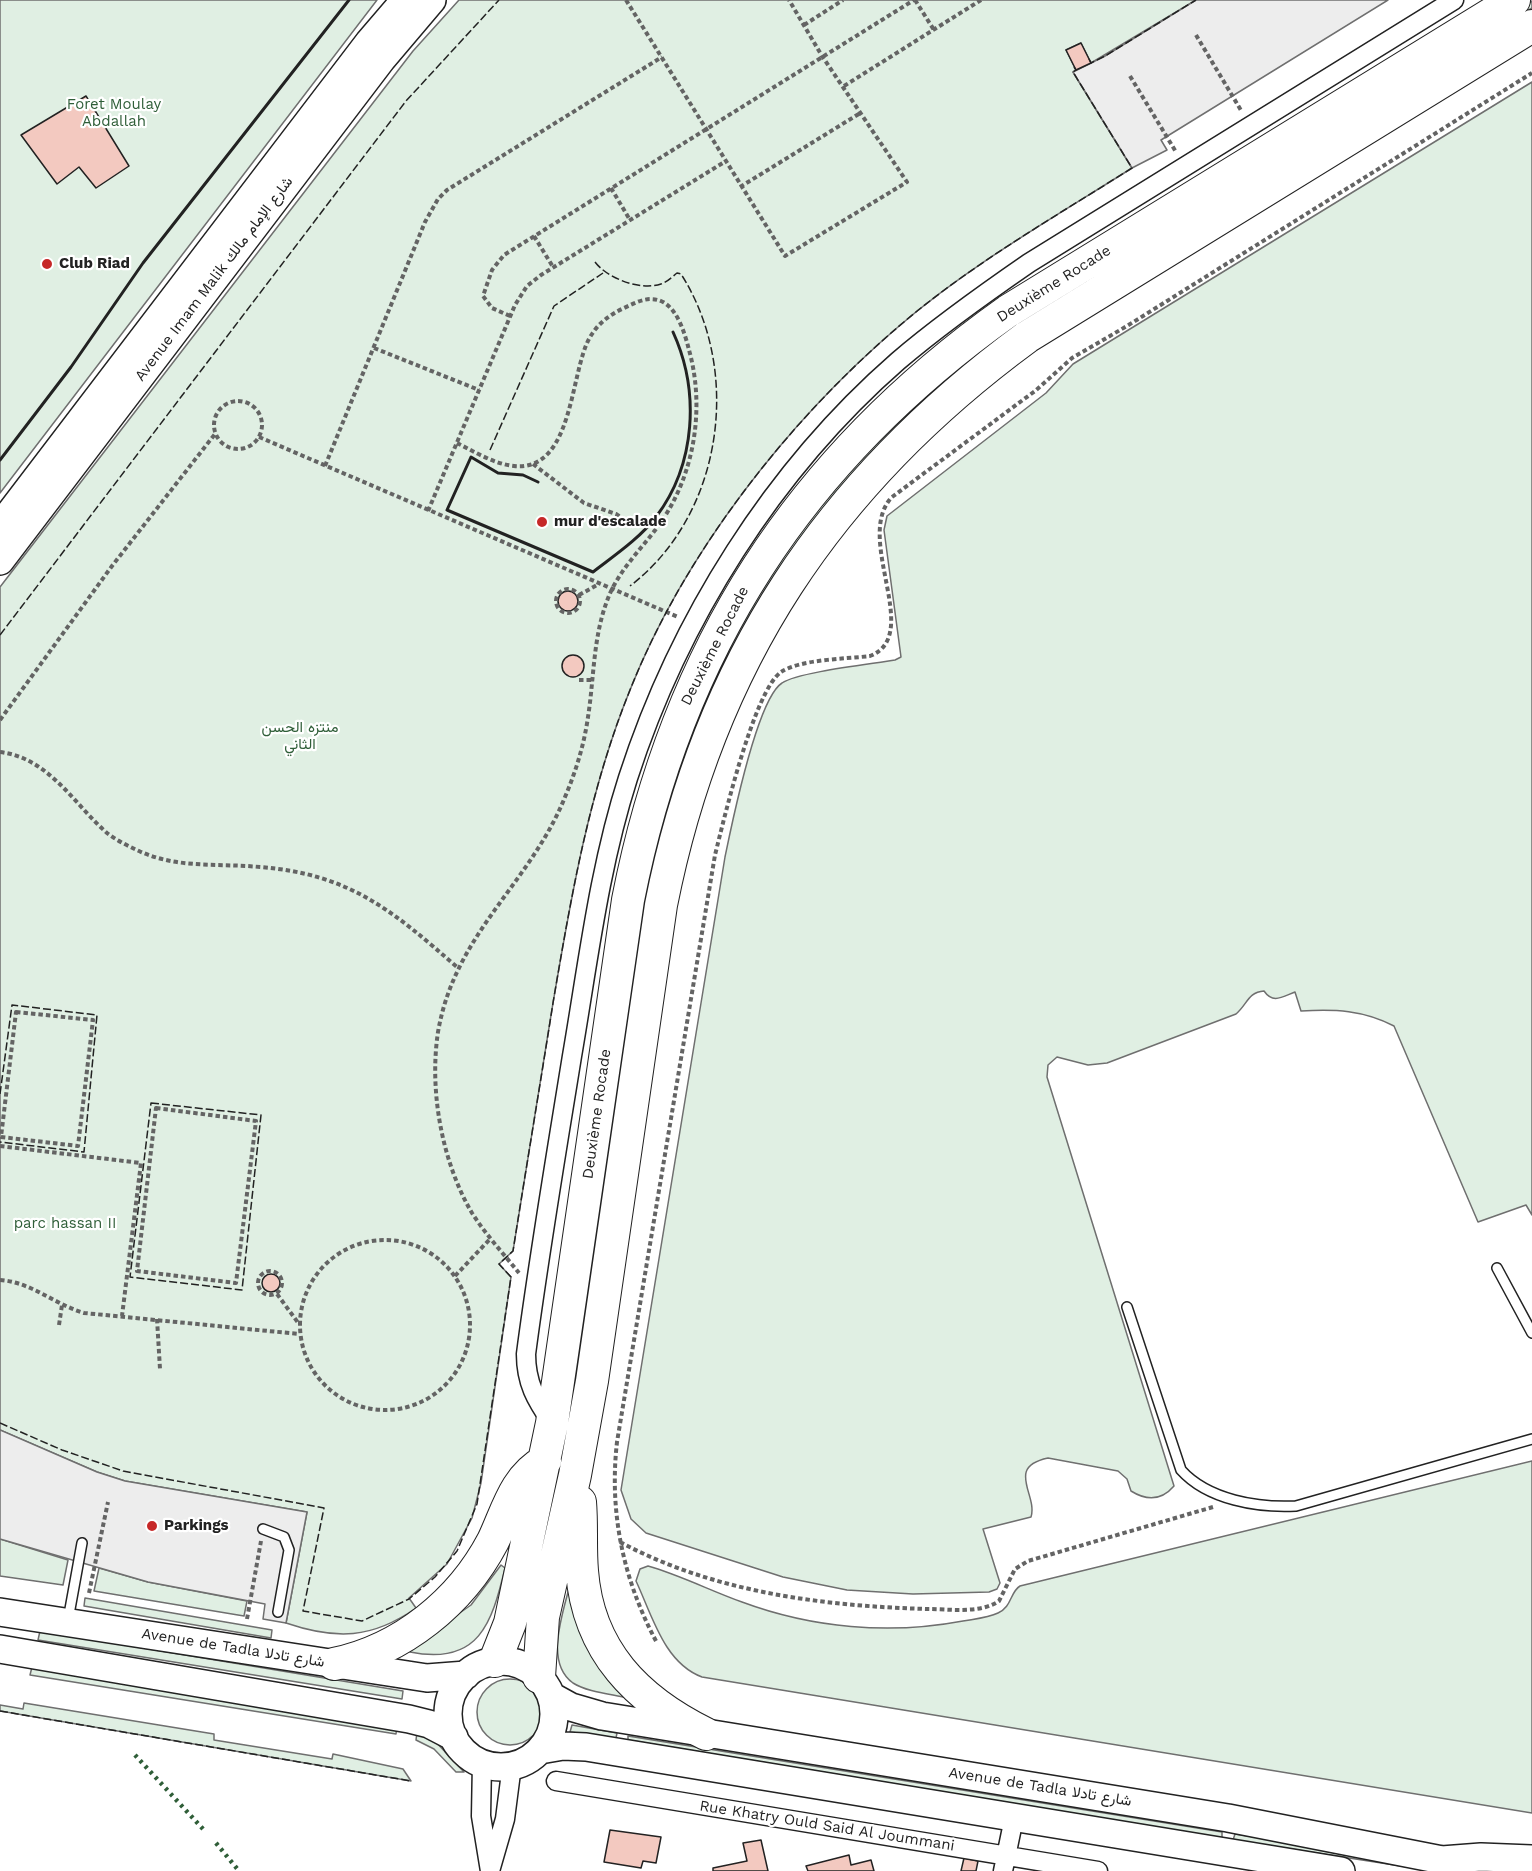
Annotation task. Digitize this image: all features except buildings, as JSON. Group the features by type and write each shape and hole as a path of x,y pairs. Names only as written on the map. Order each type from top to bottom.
{"highway":[{"name":"Deuxième Rocade","path":"495,1661 510,1623 552,1423 628,900 637,853 663,761 687,698 721,629 771,547 817,486 861,435 903,395 969,339 1018,305 1514,0"},
{"name":"Deuxième Rocade","path":"545,1687 543,1617 575,1475 592,1381 660,905 695,771 751,644 799,565 826,528 886,457 954,393 1027,337 1532,26"},
{"path":"334,1664 353,1660 392,1642 442,1609 467,1581 492,1542 520,1483 531,1469 545,1461"},
{"path":"575,1475 580,1498 583,1582 596,1633 610,1657 636,1687 673,1716 706,1734"}],"main road":[{"name":"Avenue Imam Malik شارع الإمام مالك","path":"0,526 361,52 405,0"},
{"name":"Avenue Imam Malik شارع الإمام مالك","path":"0,561 382,59 432,0"},
{"name":"Avenue de Tadla شارع تادلا","path":"0,1612 427,1678 466,1675"},
{"path":"0,1649 409,1719 429,1724 454,1737"},
{"path":"540,1750 553,1725 545,1687 519,1664 495,1661 483,1664 466,1675 455,1688 449,1704 448,1721 461,1748 482,1763 512,1765 540,1750 563,1746 586,1747 1341,1871"},
{"name":"Avenue de Tadla شارع تادلا","path":"545,1687 591,1714 1228,1818 1442,1860 1481,1857 1532,1859"}],"street":[{"path":"552,1423 534,1398 526,1369 534,1288 605,862 627,779 657,699 693,622 736,550 784,483 838,420 897,362 961,310 1029,263 1454,0"},
{"path":"482,1763 481,1816 490,1871"},
{"path":"490,1871 505,1819 512,1765"},
{"name":"Rue Khatry Ould Said Al Joummani","path":"556,1781 1004,1863 1098,1871"},
{"path":"1004,1863 1014,1818"}],"lane":[{"path":"1497,1268 1532,1333"},
{"path":"1128,1307 1181,1470 1200,1486 1237,1500 1269,1506 1296,1506 1532,1439"},
{"path":"263,1529 279,1533 288,1543 289,1550 278,1612"},
{"path":"67,1622 82,1543"}],"path":[{"path":"626,0 740,187 785,256 907,182 862,112 822,56 789,0"},
{"path":"804,25 843,0"},
{"path":"510,316 488,305 483,291 498,261 534,236 915,0 934,30"},
{"path":"844,86 981,0"},
{"path":"1196,35 1251,125"},
{"path":"325,466 425,222 438,199 447,190 662,57"},
{"path":"656,1641 630,1583 620,1542 614,1486 617,1442 707,897 734,783 768,685 791,667 870,656 878,653 890,641 892,624 879,530 882,512 892,497 1035,391 1080,353 1532,74"},
{"path":"1130,76 1185,166"},
{"path":"740,187 862,112"},
{"path":"428,511 510,316 527,286 553,267 726,161"},
{"path":"610,188 630,220"},
{"path":"534,236 553,267"},
{"path":"457,443 504,464 525,466 533,464 553,447 565,422 584,350 595,330 612,314 637,302 652,299 666,303 674,313 690,353 696,405 689,464 673,502 612,590 603,615 583,745 564,802 544,840 485,920 458,968 449,990 438,1035 436,1064 441,1124 458,1186 490,1239 534,1288"},
{"path":"374,348 479,390"},
{"path":"239,402 254,408 261,422 258,437 253,444 236,449 227,447 215,434 214,418 224,405 239,402"},
{"path":"0,720 112,566 215,434"},
{"path":"258,437 612,590 693,622"},
{"path":"533,464 584,503 616,514 630,523"},
{"path":"579,595 599,584"},
{"path":"568,589 579,595 581,601 574,612 562,612 558,607 558,595 562,591 568,589"},
{"path":"579,680 592,680"},
{"path":"0,752 20,757 45,771 108,834 133,848 177,863 281,868 327,878 369,897 415,931 458,968"},
{"path":"16,1011 93,1020 78,1146 74,1145 2,1137 16,1011"},
{"path":"156,1108 256,1121 236,1283 137,1271 148,1172 156,1108"},
{"path":"73,1155 74,1145"},
{"path":"0,1146 141,1162 122,1316"},
{"path":"140,1171 148,1172"},
{"path":"381,1239 409,1243 435,1256 455,1276 462,1289 470,1317 467,1347 455,1373 440,1390 421,1402 386,1410 350,1402 336,1395 315,1375 299,1334 304,1296 318,1271 339,1252 352,1245 381,1239"},
{"path":"455,1276 490,1239"},
{"path":"266,1271 276,1272 282,1280 280,1290 276,1294 266,1295 259,1288 258,1278 266,1271"},
{"path":"0,1280 23,1284 62,1305 84,1313 299,1334"},
{"path":"276,1294 299,1324"},
{"path":"59,1325 62,1305"},
{"path":"157,1319 160,1369"},
{"path":"620,1542 686,1572 802,1599 895,1608 987,1607 1004,1597 1011,1575 1028,1561 1237,1500"},
{"path":"89,1593 108,1502"},
{"path":"247,1619 263,1529"}],"green space":[{"name":"Foret Moulay Abdallah","path":"0,0 377,0 0,493"},
{"name":"منتزه الحسن الثاني","path":"459,0 1196,0 1091,63 1081,43 1066,50 1076,70 1073,72 1132,168 1012,243 954,283 925,304 857,364 779,448 743,493 709,540 652,639 630,690 603,767 574,884 513,1251 499,1264 511,1277 481,1483 472,1518 447,1564 409,1598 416,1608 384,1626 369,1631 338,1634 304,1629 286,1623 307,1512 125,1481 97,1472 0,1430 0,587 413,51"},
{"path":"1532,1 1532,8 1027,322 967,365 933,393 880,444 832,499 789,557 750,619 717,683 689,750 667,820 649,891 569,1439 529,1626 524,1625 560,1464 645,890 674,776 718,667 755,598 822,501 901,414 1023,316"},
{"path":"1532,82 1532,1215 1526,1205 1478,1222 1394,1026 1371,1017 1326,1010 1301,1011 1295,992 1274,998 1264,991 1251,996 1236,1014 1107,1063 1088,1065 1057,1057 1048,1065 1047,1077 1174,1486 1164,1494 1148,1498 1131,1491 1127,1479 1118,1471 1048,1458 1035,1462 1028,1468 1026,1475 1031,1500 1031,1517 983,1529 1000,1583 997,1589 989,1592 913,1594 847,1590 783,1577 646,1533 631,1519 621,1490 725,857 747,763 764,712 773,694 782,683 803,675 895,660 901,657 884,530 887,516 1046,393 1073,364"},
{"path":"1532,1461 1532,1813 702,1677 678,1661 669,1649 654,1623 636,1581 640,1569 648,1566 742,1602 796,1618 879,1628 935,1625 998,1613 1006,1607 1020,1586"},
{"path":"0,1539 68,1560 63,1585 0,1576"},
{"path":"501,1565 505,1568 500,1588 479,1636 467,1646 452,1653 433,1655 410,1652 410,1648 471,1605"},
{"path":"99,1568 148,1582 247,1601 244,1616 94,1591"},
{"path":"572,1576 628,1698 585,1689 573,1683 564,1673 557,1647"},
{"path":"85,1598 272,1630 271,1638 84,1606"},
{"path":"40,1631 403,1691 402,1699 38,1640"},
{"path":"32,1667 397,1726 396,1734 30,1675"},
{"path":"504,1679 516,1679 528,1684 538,1694 543,1712 541,1725 528,1740 516,1745 504,1745 492,1740 482,1730 477,1718 477,1706 482,1694 492,1684"},
{"path":"24,1703 214,1734 214,1740 332,1759 333,1754 403,1769 411,1781 0,1711 0,1705 23,1709"},
{"path":"572,1725 617,1733 616,1738 570,1732"},
{"path":"417,1732 434,1740 464,1772 456,1772 434,1749 416,1740"},
{"path":"628,1736 1222,1832 1222,1838 628,1740"},
{"path":"1235,1834 1300,1844 1433,1871 1233,1840"}],"shaded area":[{"path":"1196,0 1388,0 1161,140 1167,150 1132,168 1073,72 1105,56"},
{"name":"Parkings","path":"0,1430 97,1472 125,1481 307,1512 286,1623 263,1619 265,1604 148,1582 0,1539"}],"hedge":[{"path":"135,1755 203,1829"},
{"path":"216,1843 239,1871"}],"fence":[{"path":"0,635 406,101 499,0"},
{"path":"1089,59 1091,63 1105,56 1196,0"},
{"path":"0,1423 62,1450 123,1471 324,1508 303,1611 362,1621 409,1599 435,1577 457,1551 477,1504 511,1277 499,1264 513,1251 574,884 592,805 630,690 652,639 709,540 743,493 817,405 857,364 925,304 1012,243 1132,168 1073,72 1076,70 1074,67"},
{"path":"595,262 616,278 644,286 661,284 677,273 681,274 700,312 712,354 717,397 714,440 703,482 686,521 661,556 630,586"},
{"path":"490,450 554,306 603,273"},
{"path":"0,1094 12,1005 97,1015 84,1152 0,1142"},
{"path":"151,1103 261,1115 242,1290 130,1277 151,1103"},
{"path":"0,1711 411,1781"}],"wall":[{"path":"0,460 71,367 143,263 349,0"},
{"path":"538,482 523,475 498,473 471,457 447,510 593,572 649,525 669,496 679,474 690,427 687,378 682,355 673,332"}],"place":[{"name":"Club Riad","path":"47,264"},
{"name":"mur d'escalade","path":"542,522"},
{"name":"Parkings","path":"152,1526"}],"park label":[{"name":"parc hassan II","path":"65,1224"}]}
